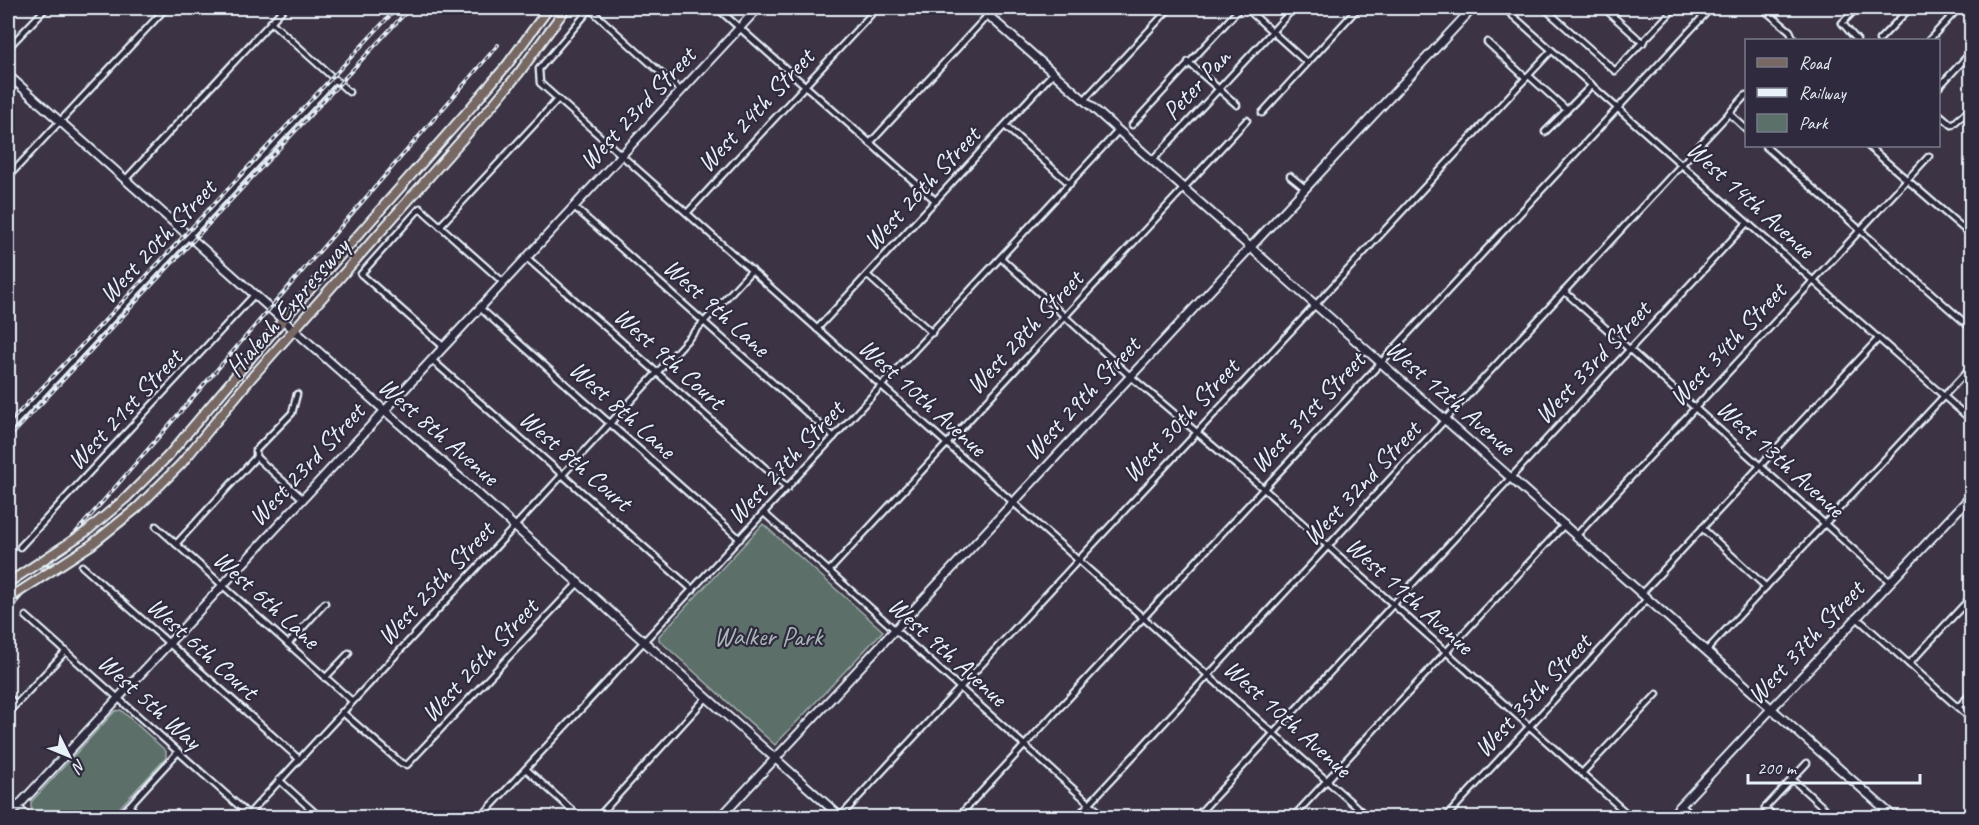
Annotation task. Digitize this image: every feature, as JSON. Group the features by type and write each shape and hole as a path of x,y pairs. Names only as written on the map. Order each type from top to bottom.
{"main road":[{"name":"Hialeah Expressway","path":"8,583 72,541 126,498 168,456 283,320 507,65 549,8"},
{"name":"Hialeah Expressway","path":"8,599 91,545 137,508 181,464 519,74 566,8"}],"street":[{"path":"8,48 45,8"},
{"path":"8,177 166,8"},
{"path":"124,180 284,8"},
{"path":"590,8 681,92"},
{"name":"West 10th Avenue","path":"590,8 539,69 537,75 540,83 1076,560 1274,731 1369,818"},
{"path":"717,8 936,201"},
{"name":"West 23rd Street","path":"8,817 758,8"},
{"name":"West 24th Street","path":"687,213 877,8"},
{"name":"West 12th Avenue","path":"980,8 1895,818"},
{"path":"1084,100 1170,8"},
{"path":"1132,125 1239,8"},
{"path":"1246,8 1307,63"},
{"name":"Peter Pan","path":"1152,161 1294,8"},
{"path":"1262,113 1358,8"},
{"name":"West 29th Street","path":"720,818 1473,8"},
{"name":"West 14th Avenue","path":"1504,8 1971,421"},
{"path":"1544,8 1615,71 1675,8"},
{"path":"1604,8 1642,43"},
{"path":"1612,15 1620,8"},
{"name":"West 31st Street","path":"957,818 1711,8"},
{"path":"1762,8 1790,32 1794,39"},
{"path":"1856,39 1842,24 1857,8"},
{"path":"1880,39 1910,8"},
{"path":"1930,39 1959,8"},
{"path":"870,143 988,15"},
{"path":"271,22 349,92"},
{"path":"1486,42 1567,110"},
{"name":"West 30th Street","path":"840,817 959,686 1551,51"},
{"path":"1940,86 1971,51"},
{"path":"1188,62 1238,105"},
{"name":"West 26th Street","path":"817,329 1053,73"},
{"name":"West 8th Avenue","path":"8,75 840,817"},
{"name":"West 20th Street","path":"8,430 335,80"},
{"path":"1545,132 1592,85"},
{"name":"West 32nd Street","path":"1076,818 1745,96"},
{"path":"440,226 558,99"},
{"path":"1940,115 1952,125 1971,107"},
{"path":"1729,113 1745,128"},
{"name":"West 28th Street","path":"829,571 1247,120"},
{"path":"1005,126 1070,184"},
{"name":"West 27th Street","path":"480,818 1118,131"},
{"path":"1766,147 1971,328"},
{"path":"1869,147 1971,236"},
{"name":"West 34th Street","path":"1577,536 1929,156"},
{"path":"1290,176 1305,189"},
{"name":"West 9th Lane","path":"574,207 834,437"},
{"path":"444,347 361,274 420,208 504,283"},
{"name":"West 33rd Street","path":"1194,818 1747,223"},
{"name":"West 9th Court","path":"527,258 788,488"},
{"name":"West 11th Avenue","path":"1001,258 1130,376 1264,489 1632,818"},
{"name":"West 25th Street","path":"246,816 752,270"},
{"path":"867,275 932,333"},
{"name":"West 13th Avenue","path":"1564,291 1890,582"},
{"name":"West 21st Street","path":"20,547 254,295"},
{"name":"West 8th Lane","path":"480,308 740,539"},
{"name":"West 35th Street","path":"1445,818 1529,727 1702,528 1878,339"},
{"name":"West 8th Court","path":"432,360 693,590"},
{"path":"1707,650 1971,366"},
{"path":"176,544 256,457 256,450 292,412 297,394"},
{"path":"256,457 303,500"},
{"name":"West 37th Street","path":"1669,818 1971,495"},
{"name":"West 9th Avenue","path":"765,513 893,630 1106,818"},
{"path":"1292,818 1565,524"},
{"name":"West 6th Lane","path":"156,526 352,701"},
{"path":"1702,528 1766,586"},
{"name":"West 6th Court","path":"82,566 298,758"},
{"name":"West 26th Street","path":"342,712 401,763 407,765 579,582"},
{"path":"1909,664 1971,596"},
{"path":"288,644 325,603"},
{"name":"West 5th Way","path":"26,616 246,816"},
{"path":"1856,617 1971,720"},
{"path":"8,713 66,651"},
{"path":"326,678 349,653"},
{"path":"1958,707 1971,693"},
{"path":"1582,773 1656,694"},
{"path":"8,697 16,704"},
{"path":"597,818 707,697"},
{"path":"118,818 178,753"},
{"path":"1775,818 1765,808 1807,763"},
{"path":"526,769 581,818"},
{"path":"1792,779 1835,818"},
{"path":"279,780 321,818"},
{"path":"8,797 30,818"},
{"path":"1681,805 1695,818"},
{"path":"129,806 142,818"},
{"path":"1826,818 1830,813"}],"green space":[{"name":"Walker Park","path":"763,524 883,631 775,745 659,640 659,636"},
{"path":"121,710 166,751 166,758 111,817 41,817 31,808 31,802 115,711"}],"railway":[{"path":"8,424 397,8"},
{"path":"8,439 410,8"},
{"path":"8,611 498,45"}]}
